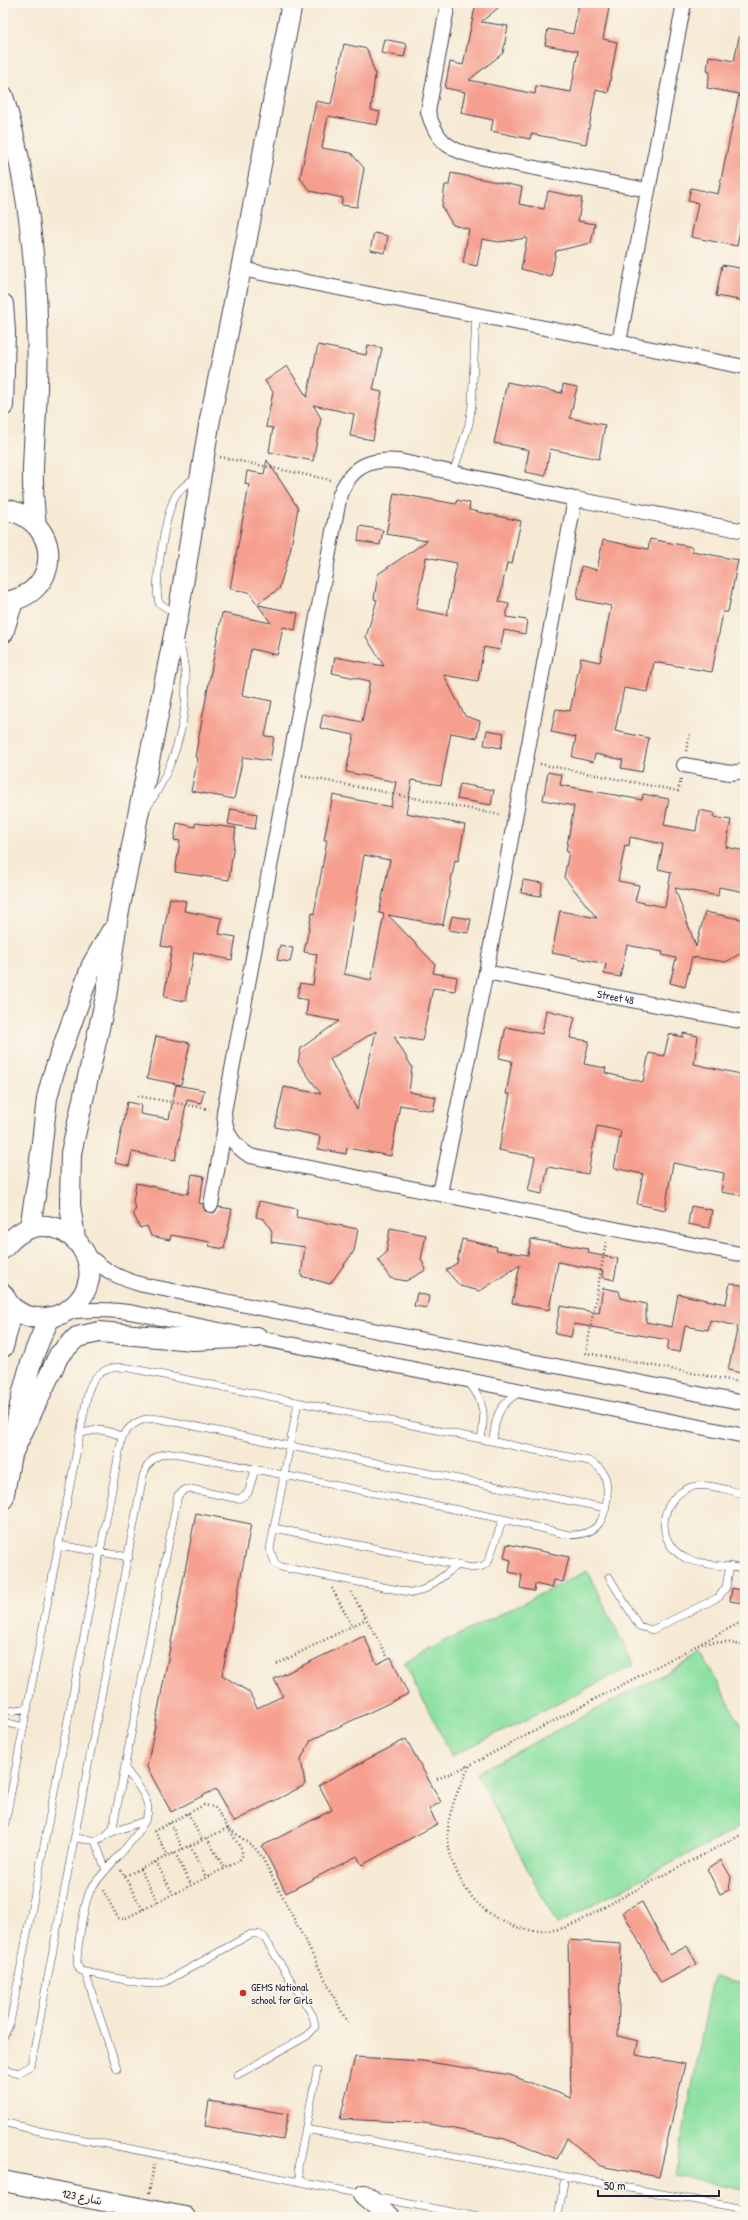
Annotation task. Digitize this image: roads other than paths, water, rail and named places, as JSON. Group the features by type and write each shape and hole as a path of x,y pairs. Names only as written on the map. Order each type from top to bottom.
{"street":[{"path":"3,1499 29,1364 37,1342 58,1315 79,1301 87,1287 90,1270 80,1246 69,1198 71,1153 106,997 117,921 138,821 176,621 203,463 242,269 292,3"},
{"path":"448,3 428,112 433,128 443,142 457,152 474,156 647,190"},
{"path":"619,342 684,3"},
{"path":"3,96 10,120 25,197 33,260 37,324 37,380 32,476 36,524"},
{"path":"242,269 745,367"},
{"path":"3,304 5,331 3,406"},
{"path":"211,1205 224,1119 288,773 340,494 345,483 355,471 368,463 383,460 575,499 745,531"},
{"path":"440,1193 486,972 575,499"},
{"path":"3,509 15,510 36,524 45,537 49,553 47,568 40,583 28,594 8,601 3,633"},
{"path":"684,765 730,773 745,771"},
{"path":"30,1227 48,1098 53,1075 92,965 117,921"},
{"name":"Street 48","path":"486,972 745,1022"},
{"path":"224,1119 230,1138 239,1149 250,1156 745,1255"},
{"path":"3,1249 12,1237 30,1227 46,1226 62,1230 102,1268 121,1279 143,1285 745,1403"},
{"path":"3,1347 8,1301 36,1318 93,1309 117,1310 745,1436"},
{"path":"11,1456 59,1355 77,1337 99,1332 193,1340 257,1337"},
{"name":"شارع 123","path":"3,2181 185,2217"},
{"path":"364,2195 390,2217"}],"lane":[{"path":"453,473 468,424 472,404 476,314"},
{"path":"3,1834 90,1385 99,1374 112,1368 129,1368 493,1441 589,1461 596,1465 606,1478 608,1486 606,1508 603,1518 597,1526 589,1532 580,1535 570,1535 503,1519 169,1452 160,1454 152,1459 146,1467 143,1476 76,1838 32,2061 30,2066 19,2073 3,2069"},
{"path":"467,1380 478,1392 484,1407 485,1423 481,1439"},
{"path":"493,1441 494,1424 499,1411 508,1399 521,1391"},
{"path":"298,1402 270,1549 275,1563 281,1567 414,1593 427,1588 458,1565"},
{"path":"3,2038 10,2023 122,1437 133,1424 149,1418 606,1508"},
{"path":"80,1434 90,1430 102,1430 122,1437"},
{"path":"110,1833 113,1827 125,1768 178,1495 186,1489 191,1489 239,1499 248,1493 255,1470"},
{"path":"745,1494 705,1485 692,1487 681,1492 671,1501 665,1512 663,1524 666,1538 674,1550 686,1558 745,1569"},
{"path":"274,1528 478,1568 488,1562 503,1519"},
{"path":"59,1545 129,1557"},
{"path":"609,1578 639,1626 652,1630 719,1597 726,1587 730,1566"},
{"path":"3,1709 10,1710 28,1708"},
{"path":"3,1722 24,1727"},
{"path":"125,1768 148,1802 148,1812 144,1821 116,1860 98,1880 88,1897 77,1964 80,1970 85,1972 153,1984 176,1976 251,1934 258,1934 264,1937 313,2016 314,2028 307,2036 236,2075"},
{"path":"76,1838 95,1841 100,1840 110,1833 144,1821"},
{"path":"95,1841 106,1870"},
{"path":"85,1972 117,2069"},
{"path":"305,2183 299,2174 298,2167 317,2071"},
{"path":"3,2122 18,2127 478,2217"},
{"path":"305,2130 745,2209"},
{"path":"558,2217 565,2176"}],"place":[{"name":"GEMS National school for Girls","path":"243,1993"}]}
